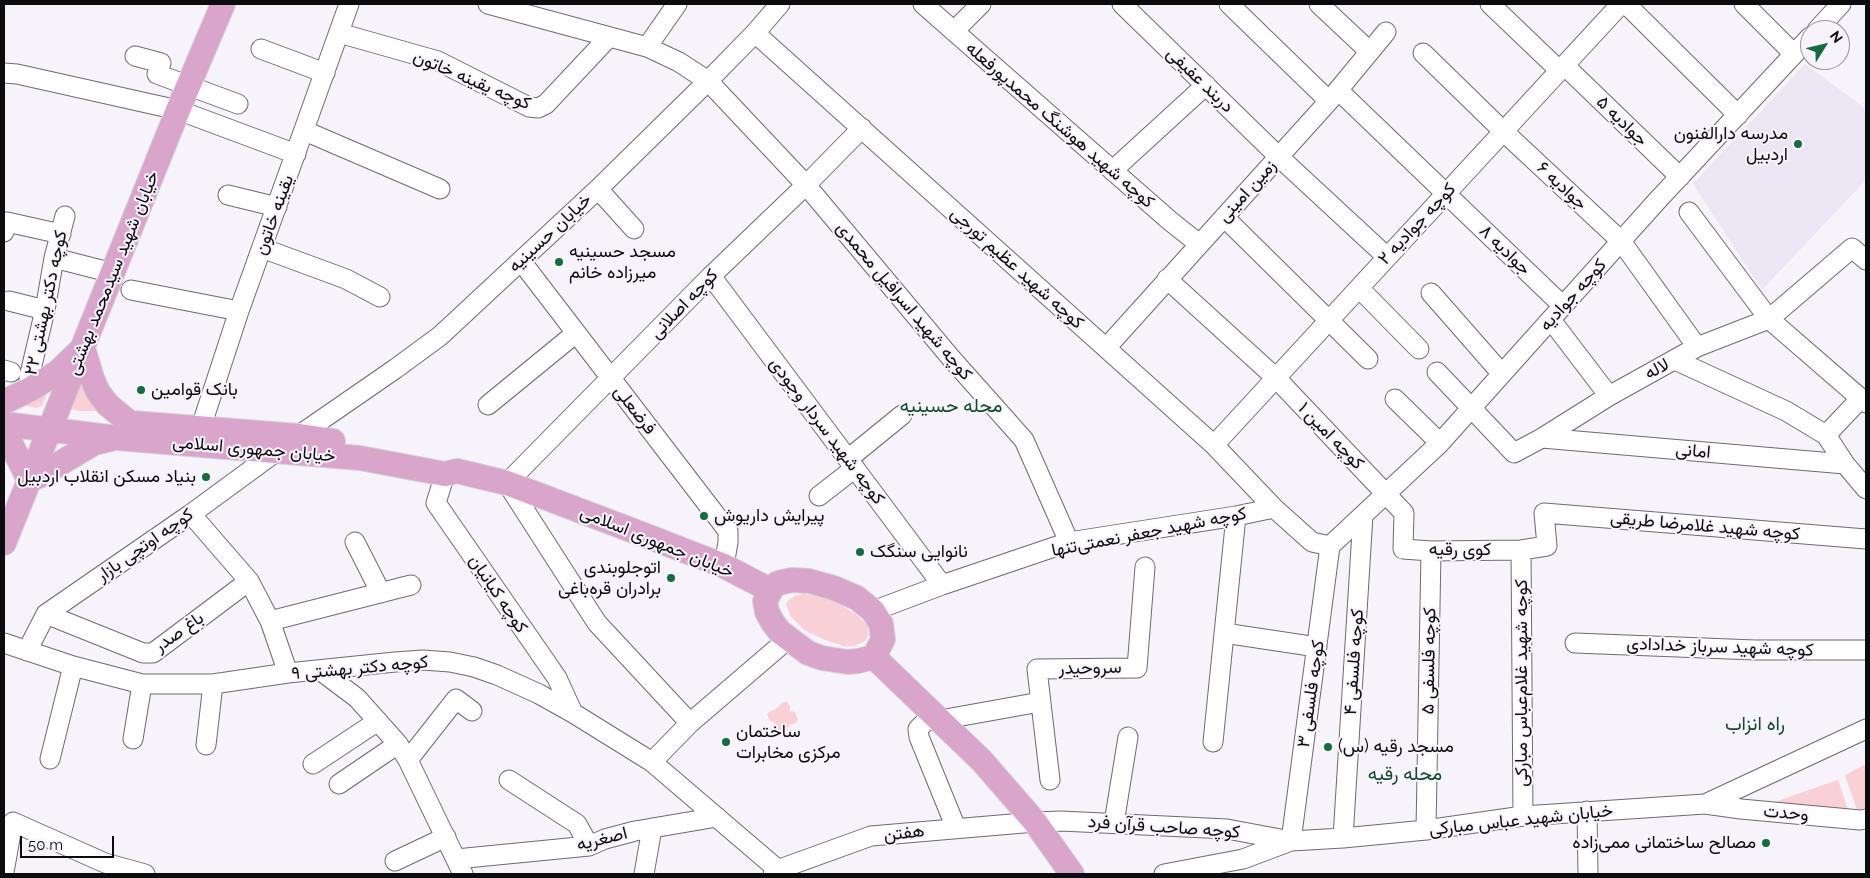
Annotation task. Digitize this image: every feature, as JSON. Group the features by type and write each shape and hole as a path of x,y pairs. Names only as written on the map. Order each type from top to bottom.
{"main road":[{"name":"خیابان شهید سیدمحمد بهشتی","path":"4,542 178,110 223,4"},
{"path":"4,402 29,390 58,372 83,348 98,392 124,430 94,443 29,480 11,444 4,435"},
{"path":"4,408 52,422"},
{"name":"خیابان جمهوری اسلامی","path":"52,422 277,451 360,458 507,483 724,566 770,590"},
{"path":"4,424 52,422"},
{"name":"خیابان جمهوری اسلامی","path":"124,430 202,427 298,436 368,446 448,461 451,472"},
{"path":"792,580 808,581 834,588 857,598 873,612 881,624 883,639 874,657 858,661 835,661 808,653 788,639 773,623 765,601 770,590 778,583 792,580"},
{"path":"874,657 933,721 982,760 1035,822 1072,874"}],"street":[{"name":"یقینه خاتون","path":"202,427 239,312 349,4"},
{"path":"488,4 527,9 609,37 647,47 679,62 708,81"},
{"path":"647,47 677,4"},
{"name":"خیابان حسینیه","path":"298,436 440,336 598,189 708,81 755,33 780,4"},
{"name":"کوچه شهید هوشنگ محمدپورفعله","path":"923,4 1199,244"},
{"path":"954,32 981,4"},
{"name":"دربند عفیفی","path":"1122,4 1279,157 1387,257"},
{"name":"جوادیه ۸","path":"1228,4 1446,193 1563,306"},
{"path":"1319,4 1369,51"},
{"name":"جوادیه ۵","path":"1490,4 1680,177"},
{"name":"کوچه جوادیه ۲","path":"1214,445 1621,4"},
{"path":"1626,4 1738,115"},
{"path":"1744,4 1794,54"},
{"path":"1826,20 1841,4"},
{"name":"زمین امینی","path":"1106,348 1334,96 1386,32"},
{"name":"کوچه یقینه خاتون","path":"339,33 438,61 529,107 538,108 546,104 609,37"},
{"name":"کوچه شهید عظیم تورجی","path":"755,33 1214,445 1274,508"},
{"name":"کوچه جوادیه","path":"1330,546 1440,443 1621,241 1800,48"},
{"path":"261,49 325,73"},
{"name":"جوادیه ۶","path":"1423,53 1621,241 1697,347"},
{"path":"135,56 161,63 157,74 238,104"},
{"path":"4,73 17,74 178,110 296,154"},
{"name":"کوچه شهید اسرافیل محمدی","path":"708,81 806,185 1024,440 1068,542"},
{"path":"1113,170 1206,85"},
{"name":"کوچه اصلانی","path":"507,483 711,276 806,185 862,128"},
{"path":"305,130 440,189"},
{"path":"598,189 634,229"},
{"path":"228,195 277,207"},
{"path":"1689,212 1769,319 1864,401 1826,435"},
{"name":"کوچه دکتر بهشتی ۲۲","path":"29,390 29,378 45,310 54,258 66,216"},
{"path":"1224,216 1368,358"},
{"path":"4,232 8,222 61,234"},
{"path":"262,248 346,279 380,297"},
{"name":"لاله","path":"1472,408 1514,454 1609,396 1697,347 1769,319 1849,250 1854,249 1866,260"},
{"path":"54,258 113,273"},
{"name":"فرضعلی","path":"520,261 728,531 724,566"},
{"name":"کوچه شهید سردار وجودی","path":"711,276 942,585"},
{"name":"کوچه امین ۱","path":"1167,279 1276,378 1386,494"},
{"path":"1359,288 1420,349"},
{"path":"130,290 239,312"},
{"path":"1431,293 1502,374"},
{"path":"9,301 45,310"},
{"path":"1551,320 1609,396"},
{"path":"488,406 576,333"},
{"path":"1675,360 1786,411 1826,435 1845,464 1866,489"},
{"path":"1436,372 1472,408"},
{"path":"1395,399 1440,443"},
{"path":"819,496 902,415"},
{"name":"امانی","path":"1542,438 1845,464"},
{"name":"کوچه اوتچی بازار","path":"27,651 46,614 191,514 277,451"},
{"name":"کوچه کیانیان","path":"451,472 436,503 556,678 573,713"},
{"path":"507,483 597,624 690,723"},
{"name":"کوی رقیه","path":"1386,494 1404,513 1403,549 1431,552 1521,550 1547,546 1544,513"},
{"path":"1274,508 1312,542 1330,546"},
{"name":"کوچه شهید جعفر نعمتی‌تنها","path":"873,612 942,585 1068,542 1236,516 1274,508"},
{"name":"کوچه شهید غلامرضا طریقی","path":"1544,513 1866,539"},
{"path":"191,514 249,581 270,621 288,673"},
{"name":"کوچه فلسفی ۴","path":"1343,838 1364,515"},
{"path":"1213,742 1236,516"},
{"path":"355,542 381,593"},
{"name":"کوچه فلسفی ۳","path":"1291,841 1330,546"},
{"name":"کوچه شهید غلام‌عباس مبارکی","path":"1521,550 1523,816"},
{"name":"کوچه فلسفی ۵","path":"1426,830 1431,552"},
{"name":"سروحیدر","path":"1050,780 1037,669 1137,668 1145,567"},
{"name":"باغ صدر","path":"46,614 143,653 153,653 249,581"},
{"path":"270,621 411,586"},
{"path":"1224,633 1317,647"},
{"path":"652,762 690,723 788,639"},
{"name":"کوچه دکتر بهشتی ۹","path":"4,643 73,666 142,684 213,684 288,673 423,660 450,662 474,667 539,694 652,762 717,817 778,873"},
{"name":"کوچه شهید سرباز خدادادی","path":"1575,643 1755,650 1866,650"},
{"path":"50,759 73,666"},
{"path":"357,698 350,681 353,674 364,666"},
{"name":"اصغریه","path":"321,671 357,698 403,752 459,867 589,846 605,839 652,828 717,817"},
{"path":"133,739 142,684"},
{"path":"206,745 213,684"},
{"path":"339,784 403,752 456,699 472,711"},
{"path":"956,828 919,737 918,729 933,721 1040,702"},
{"path":"313,764 378,721"},
{"name":"خیابان شهید عباس مبارکی","path":"1164,874 1243,859 1291,841 1426,830 1523,816 1705,804 1866,729"},
{"path":"1114,823 1128,737"},
{"path":"509,780 577,824 589,846"},
{"name":"وحدت","path":"1705,804 1741,809 1866,819"},
{"path":"1587,811 1588,874"},
{"name":"کوچه صاحب قرآن فرد","path":"1035,822 1061,820 1227,829 1291,841"},
{"path":"4,867 13,822 105,863 145,874"},
{"name":"هفتن","path":"778,873 871,836 1035,822"},
{"path":"644,874 652,828"},
{"path":"395,861 446,837"}],"shaded area":[{"name":"مدرسه دارالفنون اردبیل","path":"1800,69 1813,70 1866,109 1866,180 1762,290 1693,184"},
{"path":"84,377 101,411 78,411 72,409 71,402"},
{"path":"49,388 42,406 36,408 19,404"},
{"path":"804,594 832,600 857,615 868,626 868,636 865,641 854,646 844,646 804,630 791,617 786,605 794,596"},
{"path":"783,702 787,702 790,706 790,711 795,712 798,720 781,733 774,727 775,723 770,721 767,714"},
{"path":"1866,764 1866,808 1857,810 1845,775"},
{"path":"1838,780 1848,810 1769,804 1823,785"}],"place":[{"name":"مدرسه دارالفنون اردبیل","path":"1798,144"},
{"name":"مسجد حسینیه میرزاده خانم","path":"559,262"},
{"name":"بانک قوامین","path":"141,390"},
{"name":"بنیاد مسکن انقلاب اردبیل","path":"206,477"},
{"name":"پیرایش داریوش","path":"704,516"},
{"name":"نانوایی سنگک","path":"860,552"},
{"name":"اتوجلوبندی برادران قره‌باغی","path":"671,578"},
{"name":"ساختمان مرکزی مخابرات","path":"726,742"},
{"name":"مسجد رقیه (س)","path":"1328,747"},
{"name":"مصالح ساختمانی ممی‌زاده","path":"1766,843"}],"district":[{"name":"محله حسینیه","path":"951,406"},
{"name":"راه انزاب","path":"1755,724"},
{"name":"محله رقیه","path":"1405,774"}]}
